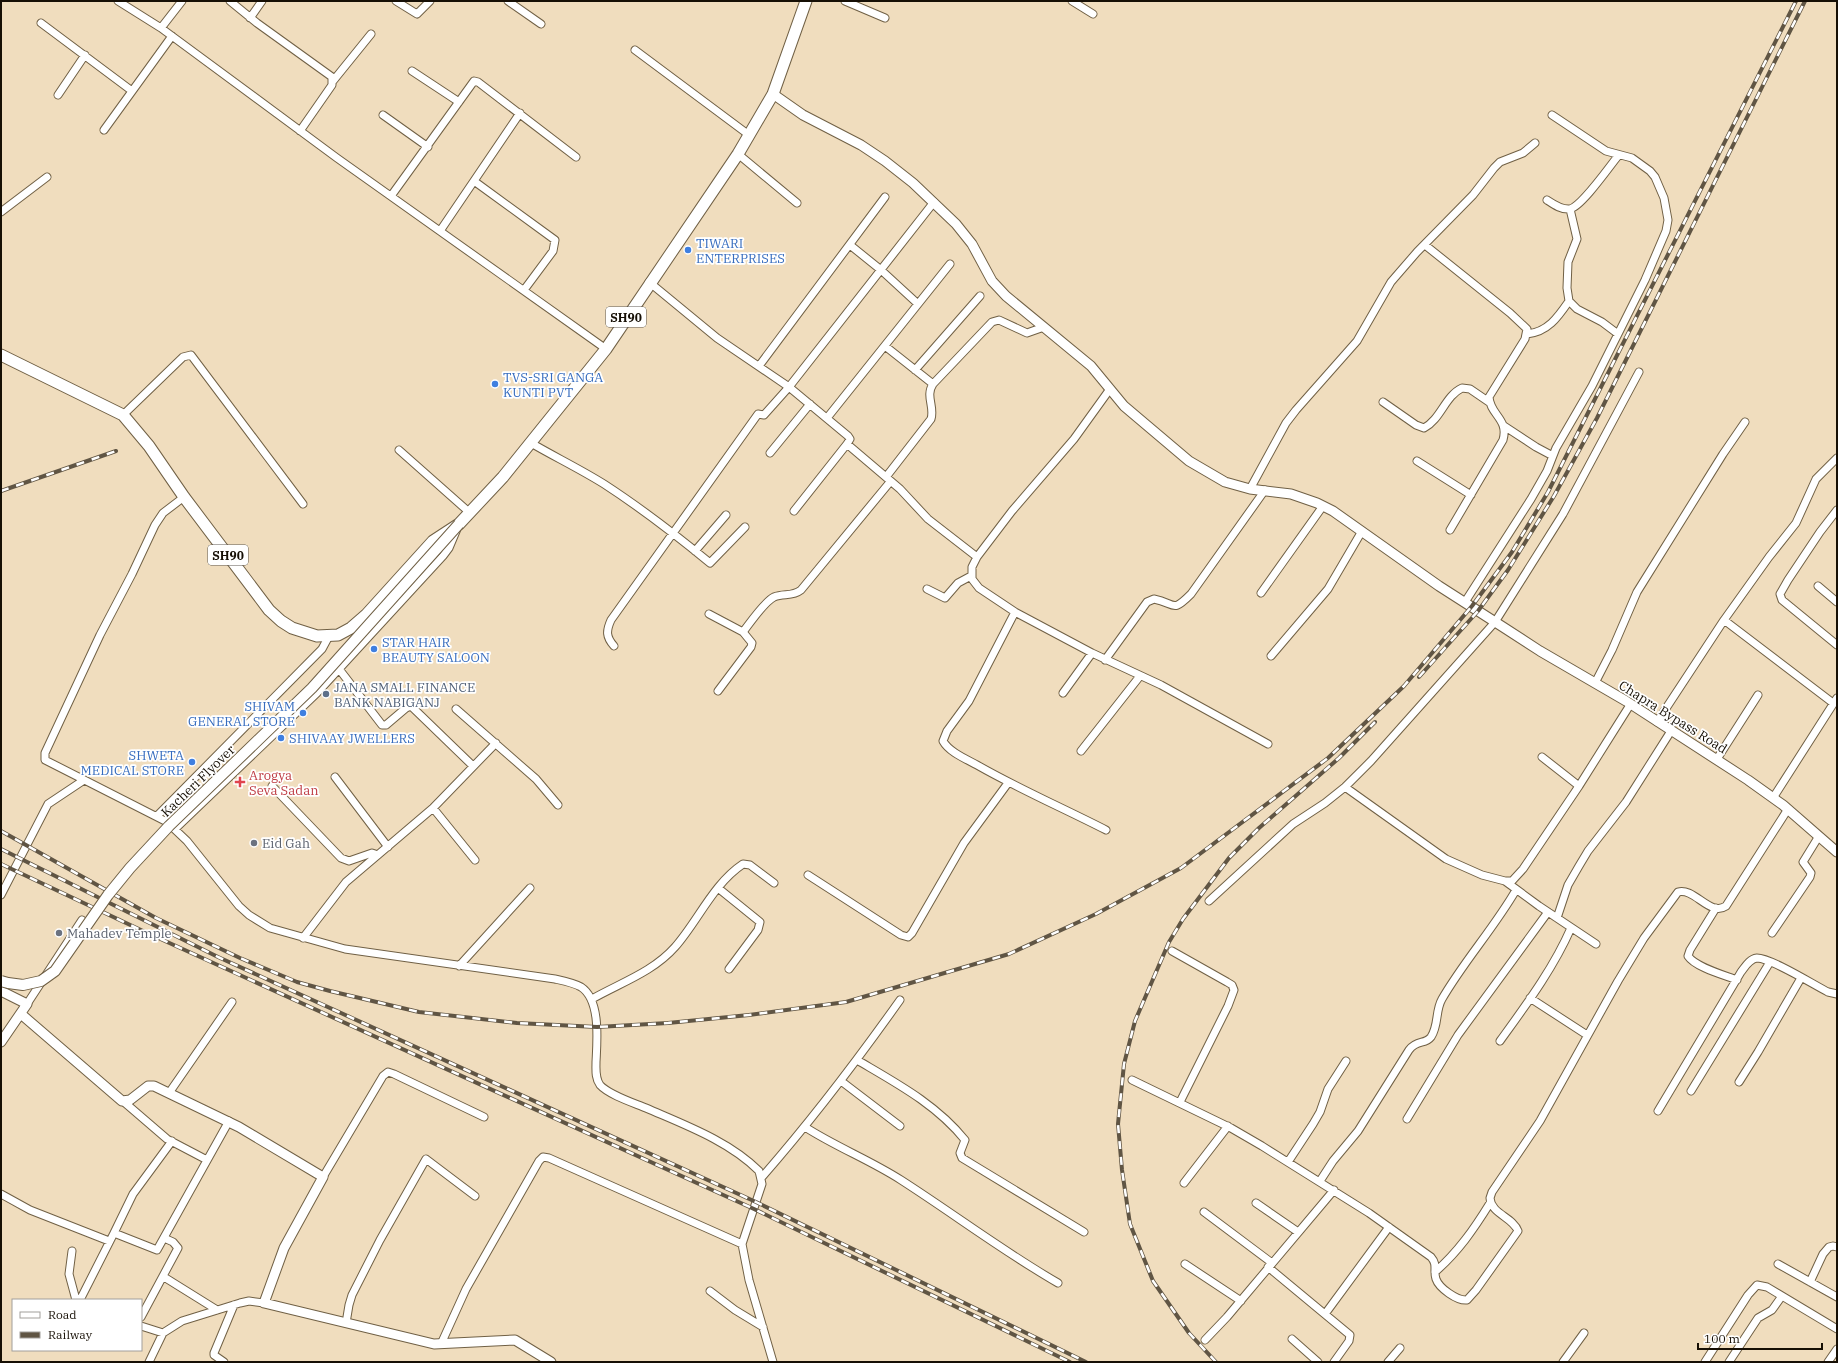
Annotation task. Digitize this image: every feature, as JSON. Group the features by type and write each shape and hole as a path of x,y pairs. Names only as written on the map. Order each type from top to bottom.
{"main road":[{"name":"SH90","path":"1,355 123,415 149,446 184,496 269,610 281,621 301,632 317,636 338,635 351,628 366,615 434,541 459,524 503,477 532,443 606,349 649,282 738,154 749,135 772,94 806,1"},
{"name":"Kacheri Flyover","path":"1,980 8,983 23,985 41,980 55,971 108,895 130,868 169,826 312,688 459,524"}],"street":[{"path":"118,1 161,28 391,196 606,349"},
{"path":"161,28 182,1"},
{"path":"230,1 250,18 327,72 332,77 333,81"},
{"path":"250,18 262,1"},
{"path":"396,1 417,14 430,1"},
{"path":"508,1 541,24"},
{"path":"845,1 885,18"},
{"path":"1072,1 1093,14"},
{"path":"41,23 132,91"},
{"path":"300,130 328,91 333,81 371,34"},
{"path":"104,130 172,36"},
{"path":"635,50 749,135"},
{"path":"58,96 85,55"},
{"path":"412,72 459,102"},
{"path":"391,196 428,147 473,81 476,81 520,113 576,157"},
{"name":"Chapra Bypass Road","path":"772,94 803,115 861,145 886,161 934,202 956,224 972,244 992,281 1006,296 1091,366 1124,406 1189,461 1225,482 1250,489 1291,494 1323,506 1487,617 1717,759 1788,809 1837,852"},
{"path":"440,231 520,113"},
{"path":"383,115 428,147"},
{"path":"1465,602 1531,499 1547,470 1552,455 1592,386 1657,254 1666,231 1668,220 1664,198 1655,177 1650,171 1632,158 1618,156 1606,151 1552,115"},
{"path":"1250,489 1286,423 1357,341 1385,290 1425,245 1473,195 1500,162 1523,153 1535,143"},
{"path":"738,154 797,204"},
{"path":"1547,200 1556,206 1570,209 1575,206 1594,187 1618,156"},
{"path":"1,212 47,177"},
{"path":"474,181 555,240 553,251 524,290"},
{"path":"759,366 885,197"},
{"path":"614,646 608,638 607,633 611,620 758,414 764,415 789,387 934,202"},
{"path":"1570,209 1577,239 1568,262 1567,288 1569,301 1577,309 1602,322 1618,334"},
{"path":"850,245 881,270 918,304"},
{"path":"1425,245 1524,325 1527,334"},
{"path":"827,418 950,264"},
{"path":"649,282 703,327 789,387 848,436 849,440 847,444 794,511"},
{"path":"916,370 980,296"},
{"path":"1527,334 1534,333 1548,327 1559,316 1569,301"},
{"path":"743,632 774,597 794,595 801,590 888,480 931,419 932,413 929,394 933,384 995,320 1002,321 1027,333 1044,327"},
{"path":"1489,402 1490,394 1527,334"},
{"path":"885,346 933,384"},
{"path":"123,415 183,357 189,355 193,357 303,504"},
{"path":"1209,901 1293,824 1325,804 1345,788 1495,622 1567,507 1639,372"},
{"path":"1383,402 1416,425 1424,428 1430,424 1455,392 1462,388 1470,389 1489,402 1504,426 1505,432 1503,440 1450,530"},
{"path":"1110,389 1074,438 1012,511 977,557 972,567 971,576 979,588 1015,612 1092,654 1161,685 1268,744"},
{"path":"770,453 810,404"},
{"path":"1595,683 1617,641 1637,592 1723,454 1745,422"},
{"path":"1504,426 1536,447 1552,455"},
{"path":"532,443 602,483 673,533 710,563 745,527"},
{"path":"847,444 907,495 928,519 977,557"},
{"path":"399,450 469,512"},
{"path":"1657,722 1724,620 1796,523 1816,479 1837,458"},
{"path":"1417,461 1471,495"},
{"path":"1106,660 1150,600 1157,600 1177,606 1191,594 1265,490"},
{"path":"184,496 163,513 155,525 45,753 44,758 47,762 157,816 175,829 187,841 239,906 249,915 270,928 345,949 570,982 581,987 592,999 597,1027 596,1074 601,1086 621,1097 694,1129 730,1149 752,1164 759,1171 762,1178 760,1193 742,1244 749,1280 772,1362"},
{"path":"1261,593 1323,506"},
{"path":"1837,510 1824,526 1788,580 1780,597 1837,645"},
{"path":"695,551 726,515"},
{"path":"175,829 262,747 339,669 444,556 459,524"},
{"path":"1271,656 1325,592 1362,531"},
{"path":"928,589 945,598 958,583 971,576"},
{"path":"1818,586 1837,602"},
{"path":"1015,612 969,701 947,731 943,740 945,744 959,755 1008,783 1106,830"},
{"path":"710,614 743,632 752,641 752,645 718,691"},
{"path":"1724,620 1835,701 1772,798"},
{"path":"157,816 322,649 329,636"},
{"path":"1063,693 1092,654"},
{"path":"339,669 382,725 386,725 406,708 411,706 473,766"},
{"path":"1081,751 1140,676"},
{"path":"1717,759 1758,695"},
{"path":"1505,882 1512,881 1523,869 1579,786 1630,705"},
{"path":"456,709 536,779 558,805"},
{"path":"1556,918 1568,885 1582,861 1626,802 1671,730"},
{"path":"303,938 346,882 433,808 496,743"},
{"path":"1542,757 1579,786"},
{"path":"335,777 388,846"},
{"path":"1,895 48,804 84,780"},
{"path":"808,875 901,935 908,937 912,933 964,843 1008,783"},
{"path":"272,786 341,858 349,861 372,852 378,855"},
{"path":"1345,788 1446,859 1463,867 1505,882 1596,944"},
{"path":"433,808 475,860"},
{"path":"1435,1272 1450,1260 1466,1241 1490,1203 1492,1192 1540,1121 1618,981 1675,894 1681,891 1685,892 1716,908 1723,908 1730,900 1788,809"},
{"path":"1772,934 1810,878 1811,873 1803,862 1819,836"},
{"path":"592,999 643,972 657,963 674,948 718,888 740,866 745,863 774,883"},
{"path":"459,966 530,888"},
{"path":"718,888 760,922 758,930 729,969"},
{"path":"1320,1181 1339,1153 1358,1131 1409,1050 1415,1043 1425,1042 1432,1036 1435,1029 1438,1008 1441,1000 1472,952 1499,919 1516,890"},
{"path":"1716,908 1690,950 1688,956 1693,961 1703,966 1737,980"},
{"path":"1408,1119 1458,1035 1548,912"},
{"path":"1,1042 82,920"},
{"path":"1500,1041 1563,947 1571,928"},
{"path":"1172,951 1232,985 1234,990 1233,996 1180,1102"},
{"path":"1658,1111 1737,980 1751,961 1756,958 1770,962 1832,994 1837,994"},
{"path":"1691,1091 1770,962"},
{"path":"1739,1082 1801,978"},
{"path":"1,991 27,1004"},
{"path":"1530,998 1587,1035"},
{"path":"762,1178 841,1081 900,1000"},
{"path":"169,1093 232,1002"},
{"path":"21,1014 118,1100 124,1102 172,1141 207,1160"},
{"path":"857,1060 901,1086 932,1108 965,1140 960,1155 962,1158 1084,1232"},
{"path":"1288,1162 1320,1112 1328,1089 1346,1061"},
{"path":"264,1303 284,1248 323,1177 383,1076 388,1072 401,1077 484,1117"},
{"path":"1132,1080 1228,1126 1334,1190 1431,1257 1436,1266 1435,1272 1438,1282 1458,1298 1466,1300 1476,1290 1518,1231 1512,1222 1493,1208 1490,1203"},
{"path":"841,1081 900,1126"},
{"path":"124,1102 130,1100 148,1086 169,1093 229,1121 323,1177"},
{"path":"114,1233 157,1250 229,1121"},
{"path":"1184,1183 1228,1126"},
{"path":"805,1127 831,1144 876,1165 901,1180 996,1245 1058,1283"},
{"path":"80,1299 133,1194 172,1141"},
{"path":"441,1344 466,1289 543,1157 549,1158 742,1244"},
{"path":"346,1324 352,1295 380,1240 426,1159 475,1196"},
{"path":"1204,1340 1241,1301 1334,1190"},
{"path":"1,1194 30,1210 109,1241"},
{"path":"1256,1203 1298,1232"},
{"path":"1204,1212 1270,1265 1350,1335 1351,1338 1334,1362"},
{"path":"1325,1314 1389,1227"},
{"path":"142,1315 178,1248 173,1242 164,1238"},
{"path":"1810,1282 1826,1249 1833,1246 1837,1247"},
{"path":"72,1251 69,1274 76,1299"},
{"path":"1185,1264 1241,1301"},
{"path":"1778,1264 1837,1297"},
{"path":"164,1276 217,1310"},
{"path":"1705,1362 1755,1286 1763,1285 1837,1330"},
{"path":"710,1291 735,1310 763,1328"},
{"path":"1729,1362 1758,1318 1772,1310 1782,1296"},
{"path":"149,1362 163,1333 182,1321 234,1305 250,1302 264,1303 434,1344 515,1340 551,1362"},
{"path":"224,1362 213,1354 234,1305"},
{"path":"142,1326 163,1333"},
{"path":"1563,1362 1584,1333"},
{"path":"1292,1339 1318,1362"},
{"path":"1388,1362 1400,1348"},
{"path":"1828,1362 1837,1349"}],"railway":[{"path":"1,831 156,918 240,958 297,982 419,1012 517,1023 597,1027 668,1023 749,1015 846,1002 1009,954 1096,914 1181,868 1328,758 1404,686 1472,606 1512,552 1548,492 1796,1"},
{"path":"1419,677 1478,611 1508,570 1554,496 1597,418 1805,1"},
{"path":"1,491 116,451"},
{"path":"1216,1362 1189,1333 1153,1281 1130,1224 1122,1170 1118,1124 1124,1064 1135,1021 1169,942 1183,919 1229,858 1259,828 1339,758 1375,722"},
{"path":"1,849 218,957 756,1202 1086,1362"},
{"path":"1,864 143,931 754,1209 1070,1362"}],"place":[{"name":"TIWARI ENTERPRISES","path":"688,250"},
{"name":"TVS-SRI GANGA KUNTI PVT","path":"495,384"},
{"name":"STAR HAIR BEAUTY SALOON","path":"374,649"},
{"name":"JANA SMALL FINANCE BANK NABIGANJ","path":"326,694"},
{"name":"SHIVAM GENERAL STORE","path":"303,713"},
{"name":"SHIVAAY JWELLERS","path":"281,738"},
{"name":"SHWETA MEDICAL STORE","path":"192,762"},
{"name":"Arogya Seva Sadan","path":"240,782"},
{"name":"Eid Gah","path":"254,843"},
{"name":"Mahadev Temple","path":"59,933"}]}
